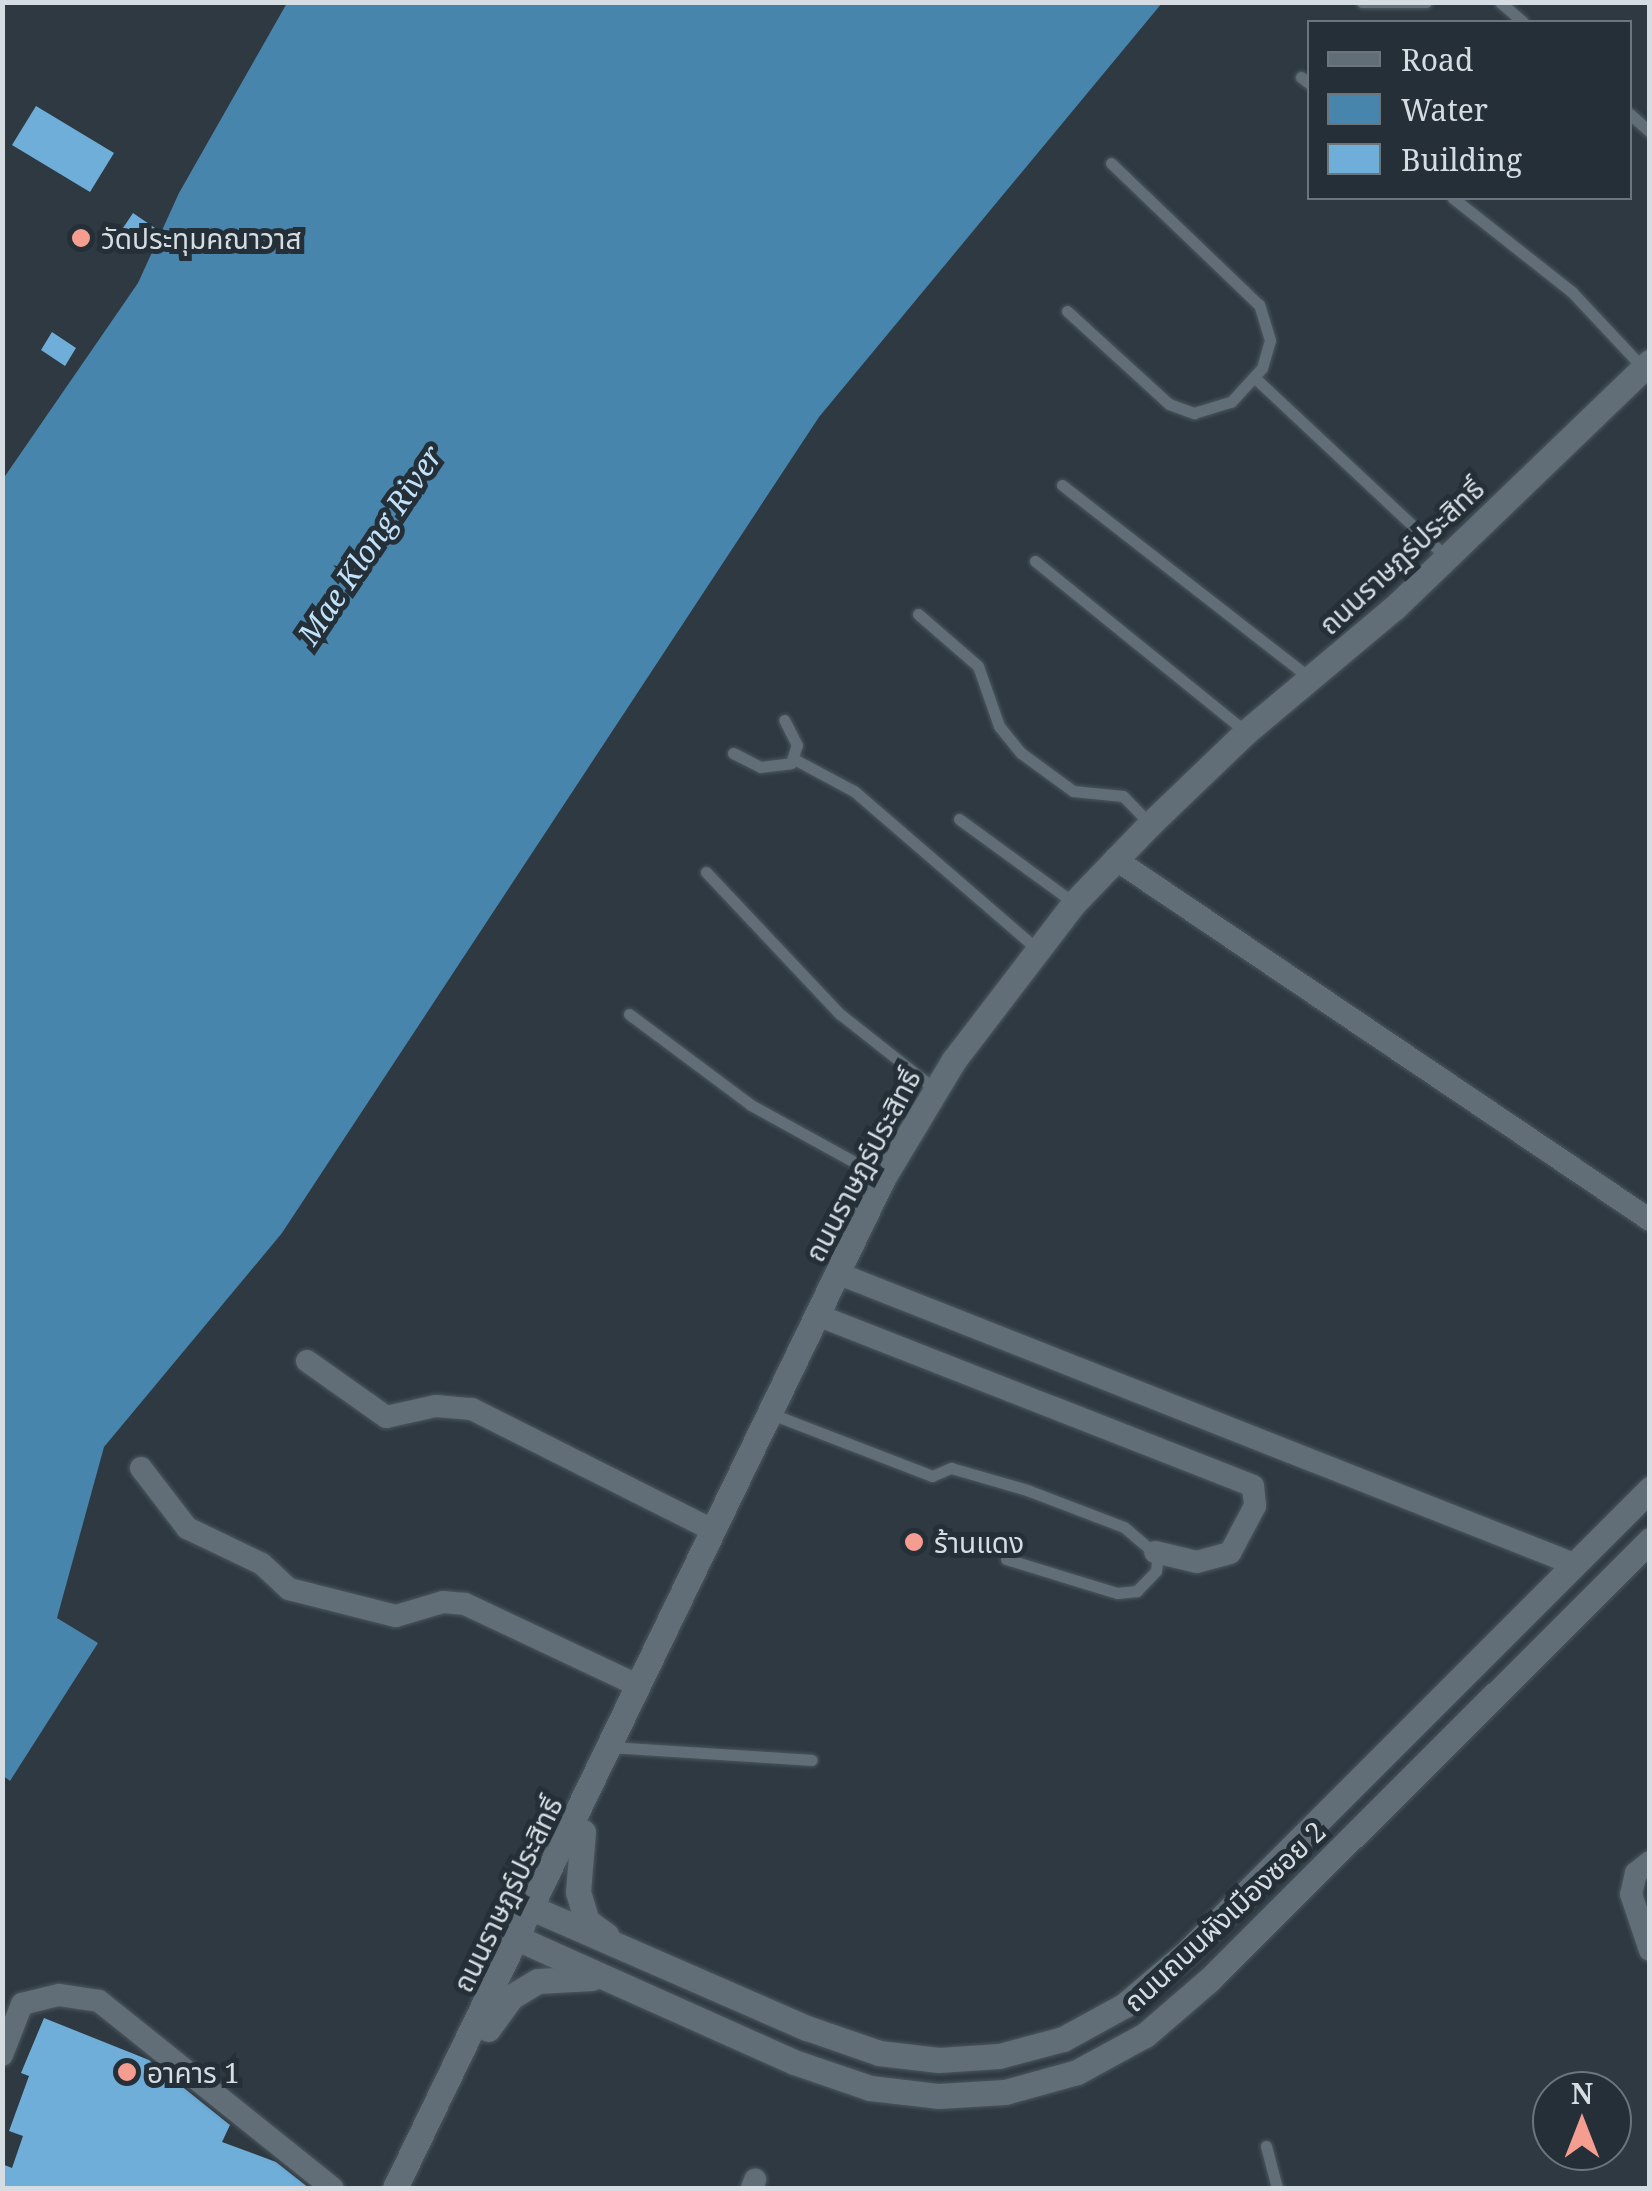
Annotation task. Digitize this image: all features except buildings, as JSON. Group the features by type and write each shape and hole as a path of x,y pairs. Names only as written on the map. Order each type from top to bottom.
{"street":[{"name":"ถนนราษฎร์ประสิทธิ์","path":"394,2188 534,1909 816,1315 884,1178 936,1090 1074,903 1115,859 1246,732 1311,679 1646,365"},
{"path":"1115,859 1650,1220"},
{"path":"837,1273 1568,1570 1590,1600"},
{"path":"816,1315 1253,1486 1255,1506 1230,1553 1197,1562 1154,1552"},
{"path":"307,1361 386,1416 436,1406 472,1409 713,1530"},
{"path":"142,1468 187,1528 262,1564 289,1589 396,1616 443,1602 466,1604 639,1686"},
{"name":"ถนนถนนผังเมืองซอย 2","path":"534,1909 878,2052 999,2056 1063,2039 1124,2005 1185,1954 1650,1489"},
{"name":"ถนนถนนผังเมืองซอย 2","path":"519,1939 794,2062 870,2088 938,2096 1005,2092 1076,2072 1145,2034 1210,1980 1650,1540"},
{"path":"612,1747 576,1861 578,1892 587,1921 641,1956"},
{"path":"1650,1862 1636,1873 1631,1894 1650,1950"},
{"path":"442,2096 511,1997 560,1976 626,1987"},
{"path":"2,2055 22,2004 59,1996 99,2001 332,2188"}],"lane":[{"path":"1362,2 1426,2"},
{"path":"1500,2 1521,20"},
{"path":"1067,311 1170,404 1194,413 1231,402 1254,378 1270,340 1260,305 1111,163"},
{"path":"1456,200 1572,292 1646,365"},
{"path":"1254,378 1445,556"},
{"path":"1062,485 1311,679"},
{"path":"1035,561 1246,732"},
{"path":"918,614 978,666 999,726 1034,764 1073,791 1123,796 1150,824"},
{"path":"733,753 760,767 776,769 794,759 797,745 784,720"},
{"path":"794,759 854,791 1038,950"},
{"path":"959,819 1074,903"},
{"path":"706,872 840,1014 936,1090"},
{"path":"628,1014 751,1106 884,1178"},
{"path":"769,1414 932,1476 951,1468 1027,1490 1124,1527 1154,1552 1156,1571 1137,1591 1117,1594 1006,1559"},
{"path":"612,1747 812,1760"},
{"path":"1266,2146 1277,2188"}],"water":[{"name":"Mae Klong River","path":"287,3 1162,3 819,417 282,1233 104,1447 57,1618 98,1643 10,1781 2,1775 3,479 138,283 179,193"}],"place":[{"name":"วัดประทุมคณาวาส","path":"81,238"},
{"name":"ร้านแดง","path":"914,1542"},
{"name":"อาคาร 1","path":"127,2072"}]}
